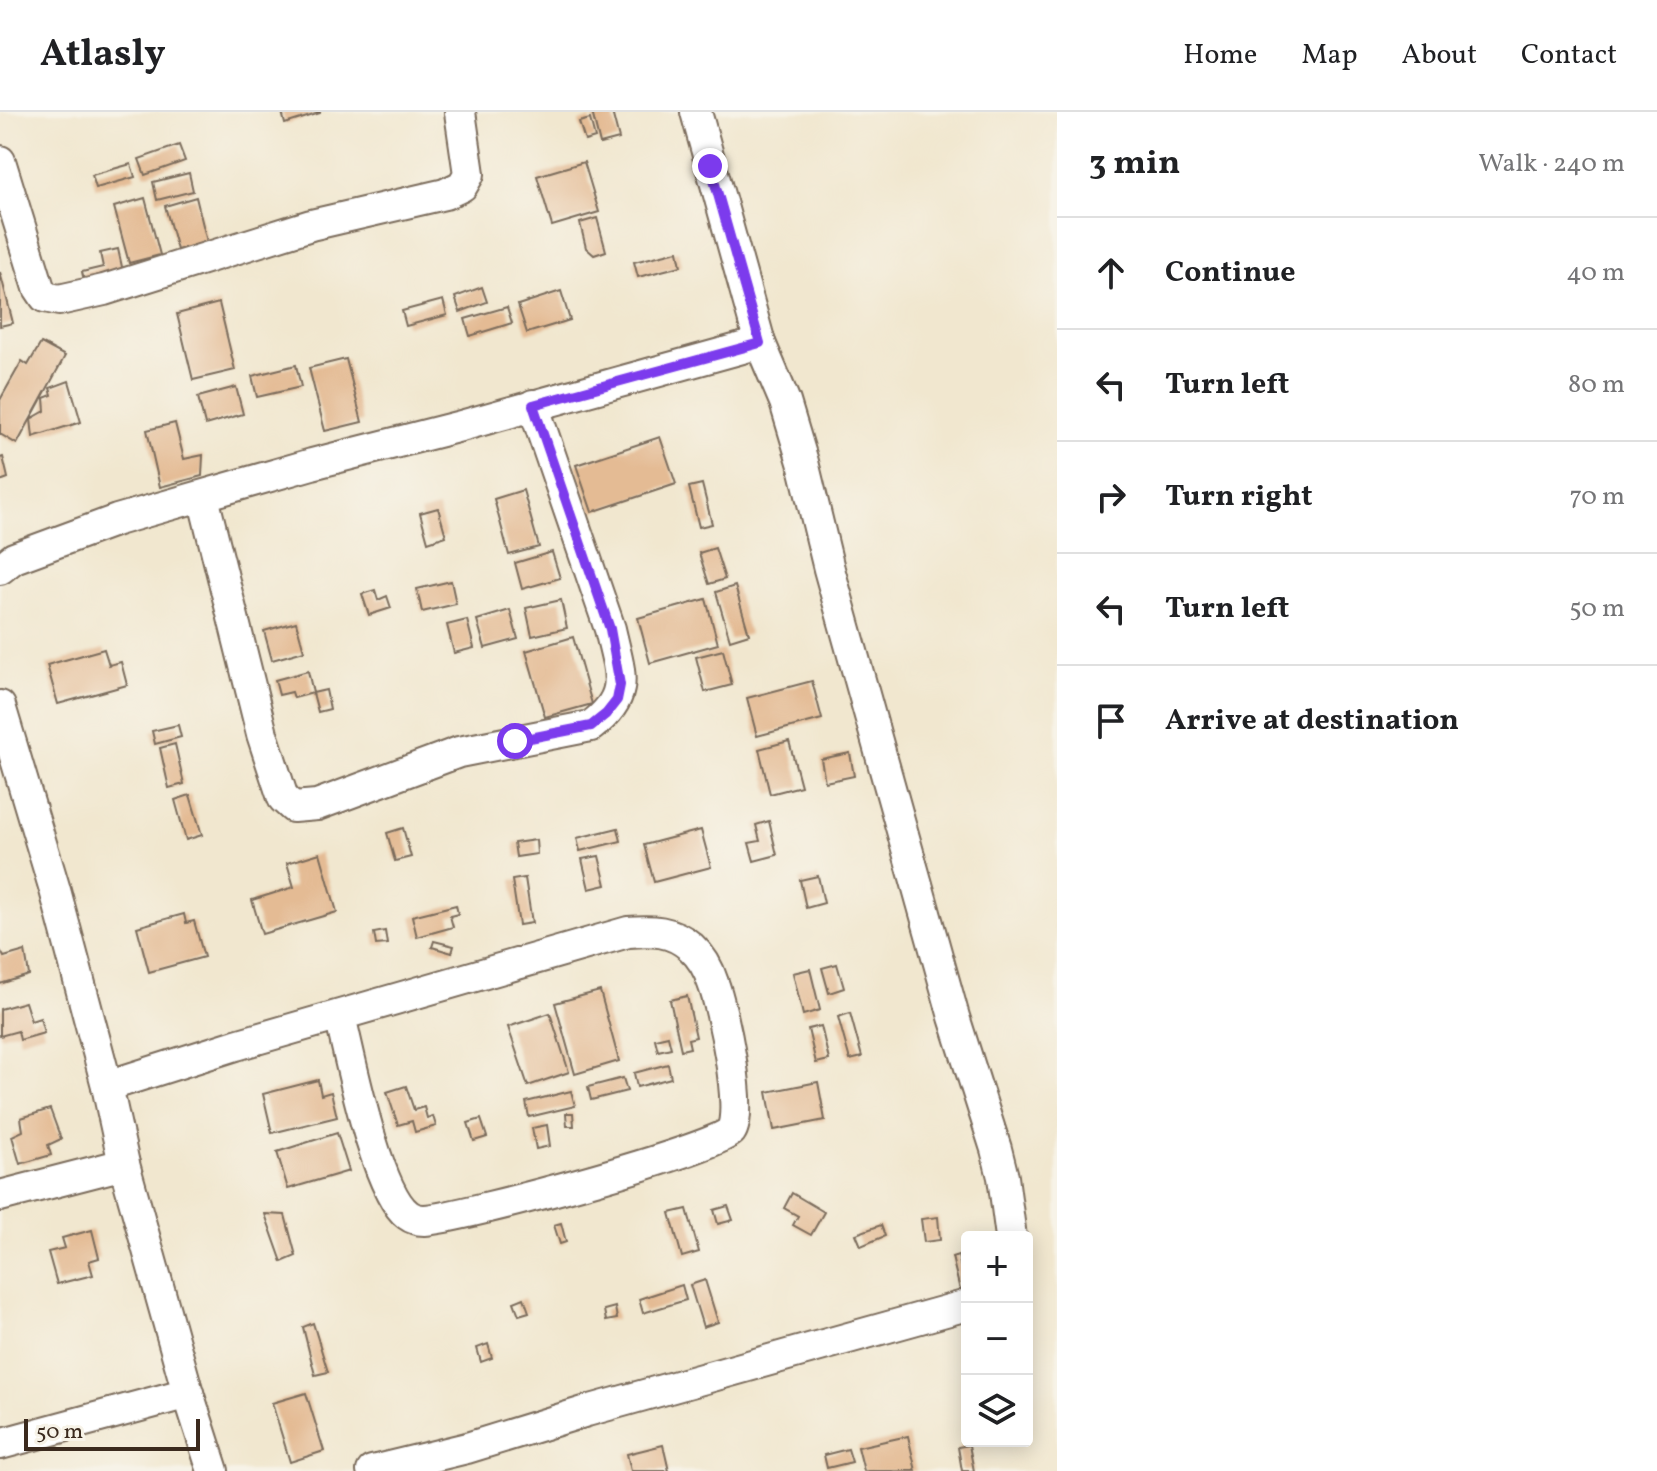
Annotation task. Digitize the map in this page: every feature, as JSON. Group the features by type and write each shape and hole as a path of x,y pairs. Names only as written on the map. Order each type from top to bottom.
{"street":[{"path":"0,161 39,288 45,297 59,300 104,290 311,225 445,194 462,186 469,174 460,112"},
{"path":"696,112 760,343 785,402 954,1017 996,1149 1010,1231"},
{"path":"0,569 14,558 117,520 760,343"},
{"path":"203,497 262,734 283,798 293,807 317,805 470,748 591,726 617,700 620,685 610,629 533,405"},
{"path":"0,706 55,890 107,1086 124,1164 213,1471"},
{"path":"107,1086 340,1016 628,932 655,930 673,935 690,947 702,960 713,982 736,1088 737,1120 731,1132 717,1141 684,1153 484,1209 420,1221 398,1205 387,1185 364,1114 340,1016"},
{"path":"0,1196 124,1164"},
{"path":"372,1471 470,1459 587,1411 961,1307"},
{"path":"0,1444 188,1393"}],"building":[{"path":"282,112 320,112 320,113 285,124"},
{"path":"592,112 612,112 619,139 600,144"},
{"path":"590,119 595,138 585,141 579,122"},
{"path":"179,145 185,161 145,175 139,159"},
{"path":"584,162 599,212 552,226 537,176"},
{"path":"131,164 135,177 96,188 92,175"},
{"path":"189,173 193,191 157,200 153,182"},
{"path":"196,197 207,242 177,250 165,206"},
{"path":"145,198 160,255 129,263 114,207"},
{"path":"597,218 606,251 594,255 586,248 580,223"},
{"path":"118,249 124,276 85,285 82,272 103,267 100,253"},
{"path":"678,251 681,266 638,277 634,262"},
{"path":"0,272 13,323 0,326"},
{"path":"482,287 487,302 460,312 455,297"},
{"path":"561,291 570,320 527,333 518,305"},
{"path":"443,300 447,315 406,326 402,311"},
{"path":"219,303 235,370 193,380 177,314"},
{"path":"507,307 512,323 470,336 465,319"},
{"path":"41,343 65,356 17,444 0,434 0,400 22,361 28,365"},
{"path":"346,359 362,422 325,431 309,368"},
{"path":"296,365 301,387 257,397 252,376"},
{"path":"69,381 81,422 33,437 31,419 45,411 44,398 52,395 50,388"},
{"path":"236,387 243,414 205,425 198,397"},
{"path":"175,423 184,459 203,455 202,476 160,487 147,430"},
{"path":"660,437 676,484 592,512 576,465"},
{"path":"3,457 8,478 0,481 0,458"},
{"path":"702,484 712,524 699,527 689,487"},
{"path":"523,490 539,547 509,555 494,499"},
{"path":"438,508 446,536 428,542 420,513"},
{"path":"715,548 725,579 709,584 699,553"},
{"path":"552,552 560,578 522,589 515,563"},
{"path":"451,581 456,604 422,612 417,589"},
{"path":"735,586 749,634 730,640 716,592"},
{"path":"375,590 378,600 387,596 391,608 369,615 362,594"},
{"path":"706,599 718,644 650,663 638,618"},
{"path":"561,600 567,628 532,636 526,608"},
{"path":"510,610 518,639 485,648 477,620"},
{"path":"467,620 474,648 454,653 447,625"},
{"path":"296,622 304,651 272,660 264,631"},
{"path":"573,637 592,704 545,717 526,651"},
{"path":"104,649 109,665 121,662 127,685 58,704 47,665"},
{"path":"723,650 732,685 705,692 696,657"},
{"path":"308,671 313,693 294,698 292,692 279,695 275,680"},
{"path":"812,681 822,719 757,736 747,698"},
{"path":"326,690 330,709 318,712 313,693"},
{"path":"178,725 181,737 155,744 152,731"},
{"path":"789,741 801,786 770,794 759,749"},
{"path":"175,744 184,784 169,788 160,748"},
{"path":"850,753 854,776 825,782 821,759"},
{"path":"190,795 202,835 186,840 175,800"},
{"path":"769,821 777,855 754,861 749,843 760,841 756,825"},
{"path":"403,828 411,857 395,861 387,833"},
{"path":"618,828 621,841 580,851 577,838"},
{"path":"701,830 711,867 654,882 644,845"},
{"path":"536,840 537,854 516,857 514,843"},
{"path":"320,853 337,912 262,934 252,900 294,887 287,863"},
{"path":"599,856 606,885 589,889 582,859"},
{"path":"818,876 824,903 806,908 800,880"},
{"path":"525,878 532,923 519,925 512,880"},
{"path":"456,905 458,914 450,916 453,927 417,937 412,916"},
{"path":"184,914 186,923 194,921 204,957 149,972 137,927"},
{"path":"385,931 387,944 376,945 374,933"},
{"path":"434,941 454,946 452,953 432,947"},
{"path":"0,950 4,957 25,951 29,975 0,984"},
{"path":"837,964 844,988 829,993 822,968"},
{"path":"810,969 820,1010 803,1015 793,973"},
{"path":"600,991 619,1061 575,1074 555,1003"},
{"path":"687,996 696,1037 688,1039 690,1048 681,1050 670,1000"},
{"path":"25,1002 31,1021 40,1018 44,1033 20,1040 18,1031 0,1036 0,1009"},
{"path":"550,1013 569,1072 528,1086 508,1027"},
{"path":"850,1013 862,1057 850,1060 838,1017"},
{"path":"821,1026 829,1060 816,1063 808,1029"},
{"path":"668,1036 671,1048 658,1051 655,1039"},
{"path":"668,1064 671,1078 637,1087 634,1073"},
{"path":"623,1078 627,1091 591,1100 588,1087"},
{"path":"318,1080 321,1095 331,1092 337,1117 272,1133 263,1094"},
{"path":"818,1082 825,1120 774,1130 767,1092"},
{"path":"406,1086 414,1110 424,1107 427,1118 433,1116 436,1126 415,1132 412,1121 398,1125 387,1092"},
{"path":"571,1091 575,1106 529,1117 526,1102"},
{"path":"50,1109 61,1139 48,1145 51,1155 20,1164 12,1136 23,1131 21,1118"},
{"path":"566,1113 573,1113 574,1126 567,1126"},
{"path":"481,1119 487,1137 474,1141 468,1123"},
{"path":"547,1125 550,1146 536,1149 532,1128"},
{"path":"337,1133 349,1171 288,1189 277,1152"},
{"path":"792,1193 824,1212 811,1235 793,1225 798,1216 784,1208"},
{"path":"728,1206 733,1220 718,1224 714,1210"},
{"path":"687,1209 699,1252 682,1257 670,1213"},
{"path":"265,1214 285,1215 296,1256 282,1262"},
{"path":"938,1217 940,1240 924,1242 921,1219"},
{"path":"561,1223 566,1242 560,1244 554,1225"},
{"path":"881,1225 885,1236 861,1246 856,1234"},
{"path":"92,1230 99,1258 89,1261 93,1275 57,1284 48,1252 65,1248 62,1238"},
{"path":"958,1255 961,1290 960,1290 952,1257"},
{"path":"705,1280 718,1322 703,1327 690,1285"},
{"path":"682,1285 686,1300 643,1313 639,1299"},
{"path":"524,1298 529,1312 519,1315 514,1302"},
{"path":"615,1307 617,1319 606,1321 604,1310"},
{"path":"313,1323 328,1372 315,1375 303,1327"},
{"path":"488,1344 492,1358 481,1362 477,1348"},
{"path":"306,1393 324,1451 290,1462 272,1403"},
{"path":"908,1436 916,1471 864,1471 858,1447"},
{"path":"663,1445 669,1471 631,1471 627,1454"},
{"path":"958,1447 969,1447 974,1471 962,1471"},
{"path":"848,1449 852,1462 827,1468 824,1455"}],"route":[{"path":"515,741 591,726 617,700 620,685 610,629 533,405 760,343 710,166"}]}
